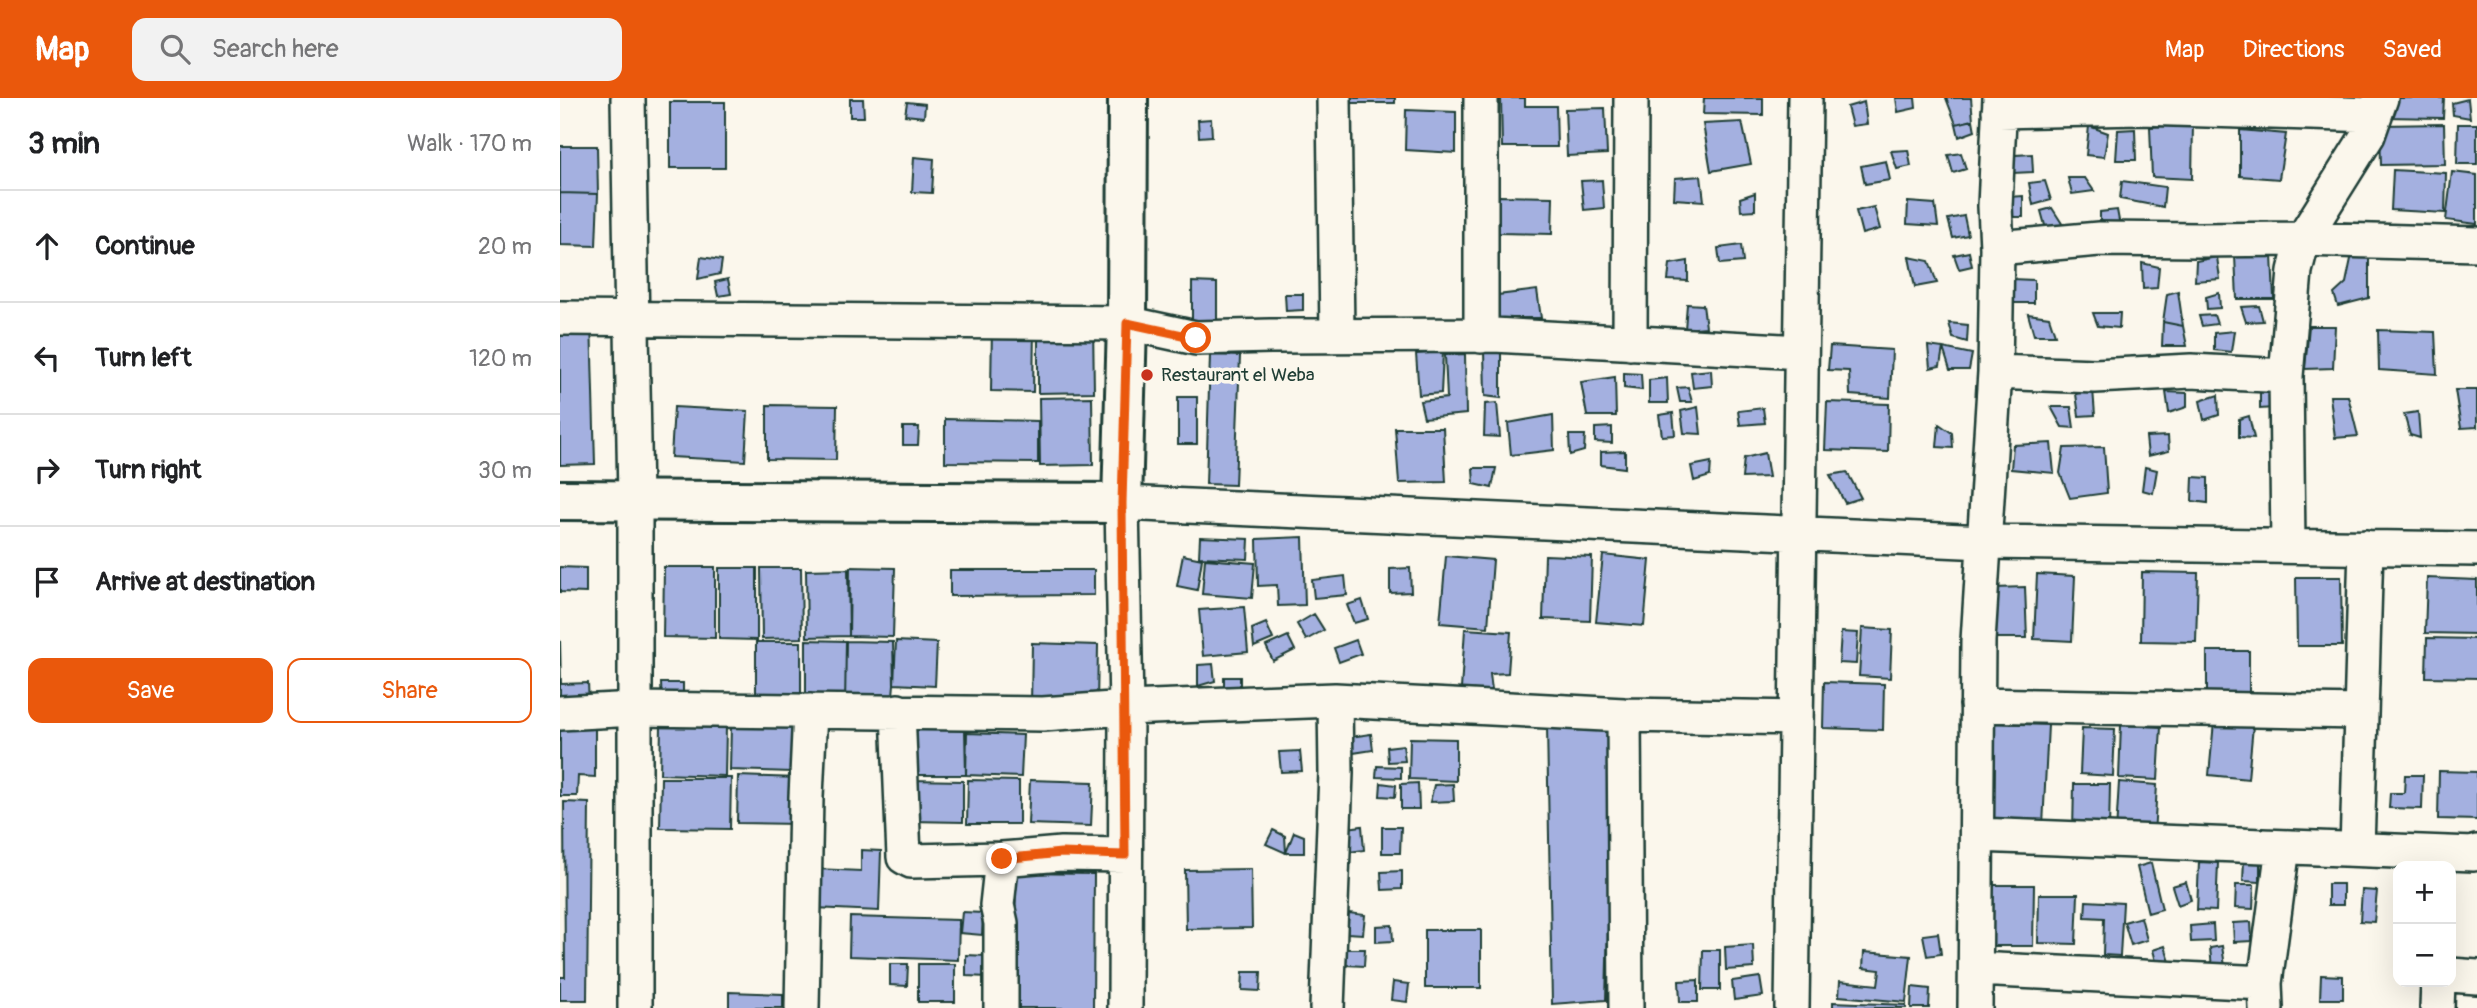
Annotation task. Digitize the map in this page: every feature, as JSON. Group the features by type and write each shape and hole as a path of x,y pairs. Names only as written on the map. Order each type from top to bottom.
{"main road":[{"path":"560,500 1122,503 1127,323 1128,98"}],"street":[{"path":"628,98 635,500 635,1008"},
{"path":"1334,98 1337,335"},
{"path":"1481,98 1481,336"},
{"path":"1630,98 1630,343"},
{"path":"1792,1008 1805,98"},
{"path":"1975,1008 1978,640 1996,372 1997,248 1994,206 2000,104 2141,108 2378,106 2368,135 2302,239 2295,271 2286,376 2288,546"},
{"path":"1997,248 2099,239 2302,239 2477,244"},
{"path":"560,318 1127,323 1196,338 1481,336 1801,352"},
{"path":"1996,372 2095,376 2191,371 2286,376"},
{"path":"1130,1008 1125,1008 1126,708 1122,503 1985,542 2477,549"},
{"path":"2357,849 2366,547"},
{"path":"560,713 635,709 1043,714 1126,708 1335,701 1623,715 1796,718"},
{"path":"1326,1008 1336,773 1335,701"},
{"path":"1977,705 2361,712"},
{"path":"802,1008 805,810 810,710"},
{"path":"898,711 904,856 911,861 1002,859 1061,853 1125,855"},
{"path":"1623,715 1626,1008"},
{"path":"1977,835 2357,849 2443,860 2477,852"},
{"path":"1976,969 2266,996 2283,847"},
{"path":"1001,1008 1001,923 997,905 1002,859"},
{"path":"2456,975 2477,977"},
{"path":"2437,1008 2438,987"}],"building":[{"path":"1350,98 1395,98 1395,103 1350,103"},
{"path":"1501,98 1525,98 1525,106 1556,106 1557,147 1502,147"},
{"path":"1704,98 1763,98 1763,115 1703,114"},
{"path":"1896,98 1915,98 1916,108 1898,112"},
{"path":"1946,98 1971,98 1973,120 1956,124"},
{"path":"2384,98 2444,98 2443,118 2384,117"},
{"path":"850,99 863,99 864,117 850,117"},
{"path":"2468,99 2470,118 2453,115 2452,103"},
{"path":"670,102 725,102 725,168 670,168"},
{"path":"907,102 925,104 924,117 905,115"},
{"path":"1864,102 1867,124 1852,126 1847,107"},
{"path":"1605,108 1607,154 1567,156 1565,109"},
{"path":"1406,110 1456,112 1456,153 1405,150"},
{"path":"1211,119 1212,136 1199,137 1198,120"},
{"path":"1973,120 1975,131 1959,137 1956,124"},
{"path":"1742,122 1751,164 1711,171 1703,124"},
{"path":"2193,124 2192,179 2152,177 2150,127"},
{"path":"2444,124 2445,164 2381,165 2380,125"},
{"path":"2458,124 2477,124 2477,164 2457,164"},
{"path":"2089,126 2108,133 2104,157 2086,155"},
{"path":"2135,129 2136,160 2116,160 2118,130"},
{"path":"2240,130 2286,134 2279,179 2240,176"},
{"path":"560,146 597,146 598,194 560,193"},
{"path":"1908,150 1911,166 1897,169 1891,151"},
{"path":"1961,153 1966,169 1953,173 1948,155"},
{"path":"2032,154 2033,172 2013,173 2015,155"},
{"path":"914,157 934,159 932,193 912,192"},
{"path":"1886,161 1890,180 1865,184 1861,166"},
{"path":"2393,170 2446,173 2445,213 2391,210"},
{"path":"2452,172 2477,175 2477,224 2446,220"},
{"path":"1701,176 1704,201 1674,199 1675,178"},
{"path":"2068,178 2085,178 2094,191 2072,194"},
{"path":"1602,180 1604,208 1584,210 1581,181"},
{"path":"2045,181 2051,200 2033,205 2029,183"},
{"path":"2122,181 2165,187 2163,207 2120,199"},
{"path":"560,193 598,194 596,246 560,245"},
{"path":"1755,193 1755,210 1741,211 1740,198"},
{"path":"1499,196 1553,197 1552,234 1499,233"},
{"path":"2023,196 2023,217 2009,217 2007,197"},
{"path":"1908,202 1935,204 1938,226 1907,224"},
{"path":"1874,207 1880,229 1862,234 1856,211"},
{"path":"2052,208 2063,225 2046,229 2041,211"},
{"path":"2117,210 2120,226 2100,231 2100,212"},
{"path":"1964,216 1968,235 1953,238 1948,219"},
{"path":"1741,245 1743,262 1720,264 1718,248"},
{"path":"1969,252 1972,266 1959,269 1954,255"},
{"path":"2352,254 2369,255 2369,298 2338,306 2334,294 2346,283"},
{"path":"2272,255 2274,299 2237,299 2235,256"},
{"path":"701,257 722,260 720,274 698,279"},
{"path":"1909,257 1929,261 1937,283 1915,287"},
{"path":"2217,257 2220,279 2195,281 2196,261"},
{"path":"1688,261 1688,281 1668,280 1670,264"},
{"path":"2142,263 2159,267 2157,288 2143,289"},
{"path":"728,279 731,294 718,296 715,282"},
{"path":"2011,279 2034,280 2034,303 2012,303"},
{"path":"1192,282 1217,283 1217,325 1192,324"},
{"path":"1537,290 1541,318 1497,318 1498,295"},
{"path":"2178,291 2183,326 2163,322 2167,294"},
{"path":"2219,293 2220,308 2207,309 2206,297"},
{"path":"1285,294 1303,294 1303,310 1286,311"},
{"path":"1687,304 1703,305 1706,327 1685,329"},
{"path":"2259,306 2263,321 2246,322 2241,307"},
{"path":"2093,313 2120,313 2119,328 2098,326"},
{"path":"2028,314 2049,317 2055,335 2034,335"},
{"path":"2214,315 2217,324 2202,326 2199,316"},
{"path":"591,320 595,464 560,465 560,321"},
{"path":"2163,322 2183,326 2187,346 2162,346"},
{"path":"1949,323 1968,325 1967,342 1953,338"},
{"path":"1093,324 1094,392 1038,393 1038,325"},
{"path":"2309,326 2335,326 2333,368 2305,369"},
{"path":"992,327 1034,327 1033,392 991,391"},
{"path":"2378,330 2435,332 2437,374 2379,370"},
{"path":"2234,331 2231,352 2214,350 2214,333"},
{"path":"1830,346 1892,350 1890,398 1850,395 1849,371 1828,370"},
{"path":"1928,346 1943,348 1940,366 1930,368"},
{"path":"1943,348 1972,354 1969,370 1950,370"},
{"path":"1484,350 1501,351 1501,398 1485,396"},
{"path":"1443,352 1441,393 1419,395 1416,354"},
{"path":"1465,354 1466,414 1424,418 1420,401 1447,398 1445,355"},
{"path":"1210,355 1240,356 1235,485 1206,484"},
{"path":"1711,370 1712,386 1693,388 1691,372"},
{"path":"1624,373 1641,374 1642,390 1624,388"},
{"path":"1615,377 1616,416 1587,416 1581,382"},
{"path":"1667,378 1668,403 1649,403 1649,380"},
{"path":"1688,387 1692,402 1680,402 1677,388"},
{"path":"2093,389 2095,415 2079,416 2076,394"},
{"path":"2455,390 2477,390 2477,427 2461,428"},
{"path":"2260,391 2272,391 2273,408 2260,409"},
{"path":"2166,392 2187,393 2187,407 2169,413"},
{"path":"2218,395 2219,415 2204,420 2200,401"},
{"path":"2330,396 2348,396 2358,436 2335,438"},
{"path":"1092,397 1093,465 1040,466 1039,398"},
{"path":"1178,397 1197,397 1197,444 1178,444"},
{"path":"1827,402 1889,404 1888,452 1825,450"},
{"path":"1497,403 1500,437 1484,436 1485,404"},
{"path":"767,405 837,406 836,460 767,459"},
{"path":"674,407 748,411 745,461 671,457"},
{"path":"1698,407 1701,434 1684,433 1681,411"},
{"path":"2051,407 2071,407 2074,428 2062,427"},
{"path":"1763,408 1765,423 1740,425 1738,411"},
{"path":"2418,412 2420,438 2410,435 2404,414"},
{"path":"1673,413 1675,435 1662,436 1659,415"},
{"path":"1553,415 1554,450 1511,455 1508,423"},
{"path":"2249,416 2254,438 2239,437 2239,419"},
{"path":"945,419 1038,421 1038,463 945,462"},
{"path":"1939,424 1952,433 1953,448 1937,447"},
{"path":"903,427 919,427 918,445 903,445"},
{"path":"1612,427 1612,443 1595,442 1595,428"},
{"path":"1395,428 1443,428 1446,482 1399,483"},
{"path":"1569,435 1585,435 1584,451 1570,455"},
{"path":"2168,436 2169,451 2148,456 2146,437"},
{"path":"2051,443 2054,473 2011,469 2013,445"},
{"path":"2104,447 2107,493 2070,498 2060,473 2064,448"},
{"path":"1625,451 1625,468 1601,465 1601,452"},
{"path":"1765,453 1769,477 1742,478 1744,458"},
{"path":"1711,462 1710,476 1694,481 1691,466"},
{"path":"2145,467 2157,470 2153,493 2142,490"},
{"path":"1473,468 1496,468 1492,488 1474,484"},
{"path":"1847,472 1861,498 1845,503 1830,475"},
{"path":"2193,477 2208,478 2208,503 2192,501"},
{"path":"1200,537 1249,539 1248,559 1199,557"},
{"path":"1303,537 1305,605 1278,606 1277,585 1258,586 1257,539"},
{"path":"1183,555 1202,559 1197,590 1177,586"},
{"path":"1545,555 1592,557 1590,621 1543,619"},
{"path":"1603,555 1650,560 1644,626 1596,622"},
{"path":"1446,556 1493,560 1488,627 1440,623"},
{"path":"1205,559 1255,563 1252,598 1202,594"},
{"path":"560,567 586,568 586,593 560,592"},
{"path":"664,567 715,567 715,638 663,637"},
{"path":"850,567 895,568 893,637 849,636"},
{"path":"719,568 757,568 757,640 719,639"},
{"path":"761,568 801,568 802,638 762,639"},
{"path":"1410,568 1411,592 1390,593 1390,569"},
{"path":"848,569 849,636 807,637 806,570"},
{"path":"950,570 1094,570 1094,595 950,596"},
{"path":"2142,572 2198,573 2196,642 2141,641"},
{"path":"2037,574 2075,576 2072,641 2034,639"},
{"path":"1345,576 1347,595 1314,598 1312,580"},
{"path":"2296,577 2341,577 2342,646 2297,646"},
{"path":"2427,578 2477,580 2477,634 2425,633"},
{"path":"2025,587 2027,638 1995,638 1994,588"},
{"path":"1362,600 1368,619 1354,623 1347,605"},
{"path":"1244,607 1248,652 1203,656 1199,610"},
{"path":"1314,614 1324,630 1306,640 1297,624"},
{"path":"1266,623 1273,639 1254,647 1252,629"},
{"path":"1862,628 1892,630 1890,678 1859,676"},
{"path":"1465,629 1511,632 1508,673 1490,674 1492,691 1461,689"},
{"path":"1841,632 1858,633 1856,664 1839,663"},
{"path":"1288,636 1295,650 1273,661 1266,646"},
{"path":"2427,638 2477,639 2477,678 2426,677"},
{"path":"560,640 561,684 588,683 589,704 560,704"},
{"path":"806,640 846,641 845,706 806,705"},
{"path":"1356,640 1361,654 1339,662 1334,648"},
{"path":"846,641 893,642 892,707 845,706"},
{"path":"896,641 937,643 935,686 894,684"},
{"path":"756,642 801,642 801,704 756,704"},
{"path":"1032,643 1098,645 1097,707 1031,705"},
{"path":"2207,651 2249,651 2249,698 2207,698"},
{"path":"1213,664 1215,681 1198,686 1198,665"},
{"path":"1224,677 1240,677 1240,691 1224,691"},
{"path":"1824,682 1884,684 1883,730 1823,728"},
{"path":"661,683 683,683 683,705 662,706"},
{"path":"2214,722 2253,726 2248,779 2209,775"},
{"path":"1992,723 2048,725 2043,826 1987,824"},
{"path":"731,725 792,725 792,772 730,770"},
{"path":"2121,725 2161,727 2158,780 2119,778"},
{"path":"661,726 726,727 725,776 660,774"},
{"path":"1547,726 1613,727 1606,1000 1552,1004"},
{"path":"2082,728 2115,729 2113,776 2080,774"},
{"path":"560,729 595,729 595,777 578,776 577,796 560,796"},
{"path":"911,729 965,730 966,775 909,775"},
{"path":"967,733 1023,735 1021,777 966,775"},
{"path":"1371,734 1373,750 1353,753 1350,737"},
{"path":"1410,738 1456,739 1456,781 1409,779"},
{"path":"1403,745 1405,761 1388,762 1387,747"},
{"path":"1300,751 1302,771 1281,772 1279,752"},
{"path":"1377,766 1401,767 1401,778 1376,777"},
{"path":"2439,771 2477,772 2477,820 2438,819"},
{"path":"2405,775 2423,775 2422,809 2389,808 2390,793 2404,793"},
{"path":"738,776 798,778 797,824 737,823"},
{"path":"661,778 731,778 730,829 660,828"},
{"path":"910,780 963,781 963,822 910,821"},
{"path":"968,780 1019,781 1019,824 967,824"},
{"path":"1030,780 1093,782 1091,826 1028,824"},
{"path":"2119,782 2157,785 2154,835 2116,832"},
{"path":"1381,783 1396,785 1395,797 1380,796"},
{"path":"1418,783 1419,809 1401,809 1401,784"},
{"path":"1453,784 1454,801 1430,802 1434,785"},
{"path":"2074,784 2110,784 2109,832 2073,832"},
{"path":"564,802 589,803 587,1000 560,1000 560,977 565,977"},
{"path":"1362,826 1364,850 1349,852 1347,828"},
{"path":"1382,827 1401,827 1400,853 1382,853"},
{"path":"1273,830 1285,836 1286,853 1266,844"},
{"path":"1294,832 1304,836 1304,853 1286,853"},
{"path":"861,850 881,851 879,911 815,908 816,869 861,871"},
{"path":"2244,860 2260,861 2260,882 2243,881"},
{"path":"2199,862 2218,863 2216,911 2197,910"},
{"path":"2151,863 2162,909 2148,913 2137,867"},
{"path":"1251,869 1252,928 1186,929 1185,870"},
{"path":"1402,871 1402,889 1382,890 1381,872"},
{"path":"1016,873 1094,874 1093,1008 1014,1008"},
{"path":"2186,882 2191,900 2178,905 2172,886"},
{"path":"2328,884 2343,884 2343,905 2328,905"},
{"path":"1992,885 2034,885 2033,946 1992,946"},
{"path":"2236,885 2254,885 2253,909 2235,908"},
{"path":"2362,890 2377,891 2374,922 2360,921"},
{"path":"2039,894 2078,894 2076,944 2038,943"},
{"path":"2086,901 2123,903 2120,956 2103,955 2104,918 2085,917"},
{"path":"962,912 983,913 982,935 960,933"},
{"path":"1349,913 1365,915 1363,934 1347,933"},
{"path":"850,917 959,920 958,960 849,956"},
{"path":"2141,917 2147,940 2131,945 2124,922"},
{"path":"2251,922 2252,941 2234,942 2233,923"},
{"path":"2213,924 2214,941 2191,942 2190,926"},
{"path":"1392,925 1393,941 1376,942 1376,926"},
{"path":"1425,930 1481,930 1481,988 1425,988"},
{"path":"1938,933 1941,954 1927,956 1923,935"},
{"path":"1753,945 1754,968 1726,970 1725,947"},
{"path":"2165,946 2171,965 2158,969 2153,950"},
{"path":"2222,946 2225,966 2212,967 2210,948"},
{"path":"1347,949 1365,949 1364,966 1346,965"},
{"path":"1703,950 1720,950 1720,990 1702,990"},
{"path":"1864,952 1911,956 1906,1002 1839,996 1840,981 1878,985 1880,970 1863,968"},
{"path":"966,955 988,956 988,977 966,976"},
{"path":"890,964 908,964 907,986 890,985"},
{"path":"918,964 955,964 955,1002 918,1002"},
{"path":"1243,972 1261,972 1260,991 1242,990"},
{"path":"2321,975 2343,976 2343,999 2320,999"},
{"path":"1760,977 1763,996 1734,1000 1732,981"},
{"path":"1698,980 1698,1002 1680,1002 1679,981"},
{"path":"1393,982 1409,984 1407,1002 1391,1000"},
{"path":"1912,987 1930,989 1929,1008 1911,1008"},
{"path":"729,992 783,994 783,1008 729,1008"},
{"path":"1833,1002 1906,1005 1906,1008 1833,1008"}],"place":[{"name":"Restaurant el Weba","path":"1147,375"}],"route":[{"path":"1002,859 1061,853 1125,855 1126,708 1122,503 1127,323 1196,338"}]}
